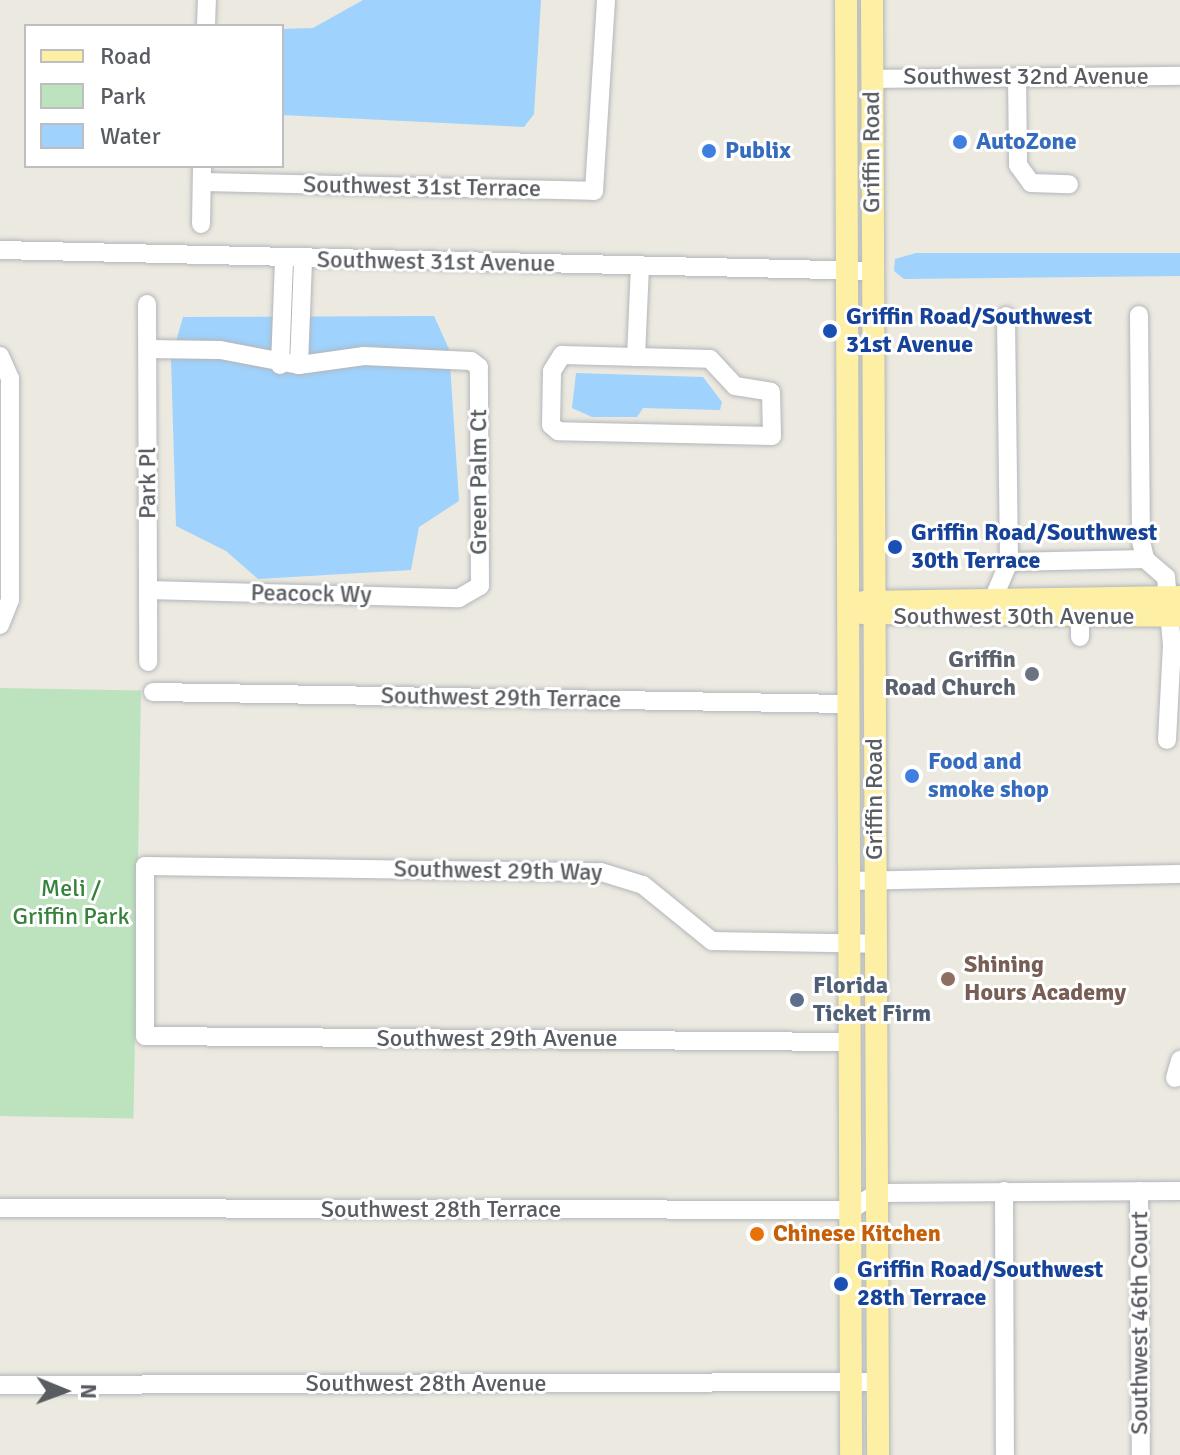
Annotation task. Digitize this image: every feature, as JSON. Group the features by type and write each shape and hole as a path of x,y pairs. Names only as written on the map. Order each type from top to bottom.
{"main road":[{"name":"Griffin Road","path":"872,0 878,1455"},
{"name":"Griffin Road","path":"846,6 851,1455"},
{"path":"846,6 855,57 872,79"},
{"name":"Southwest 30th Avenue","path":"848,608 994,597 1173,606"},
{"name":"Southwest 30th Avenue","path":"875,607 1080,627 1173,606"}],"street":[{"path":"206,24 207,0"},
{"name":"Southwest 31st Terrace","path":"202,174 594,191 606,0"},
{"name":"Southwest 32nd Avenue","path":"872,79 1180,76"},
{"path":"1017,77 1018,165 1031,183 1069,184"},
{"path":"201,224 202,174"},
{"name":"Southwest 31st Avenue","path":"0,250 873,271"},
{"path":"280,365 293,259"},
{"path":"148,349 220,350 280,365 299,365 293,259"},
{"path":"636,357 640,267"},
{"name":"Park Pl","path":"147,304 148,662"},
{"path":"1139,315 1145,559"},
{"path":"994,597 1009,562 1006,316"},
{"path":"562,355 636,357 710,359 735,386 765,388 772,436 558,431 551,425 552,371 562,355"},
{"path":"1,356 10,378 2,625"},
{"name":"Green Palm Ct","path":"299,365 364,356 456,357 479,367 474,594"},
{"path":"1009,562 1145,559 1166,577 1173,606 1167,740"},
{"name":"Peacock Wy","path":"148,590 474,594"},
{"name":"Southwest 29th Terrace","path":"153,692 848,704"},
{"name":"Southwest 29th Way","path":"145,1036 145,866 601,872 643,885 712,941 876,944"},
{"path":"848,881 875,876 1180,874"},
{"name":"Southwest 29th Avenue","path":"145,1036 849,1042"},
{"path":"1004,1191 1005,1455"},
{"name":"Southwest 46th Court","path":"1139,1191 1141,1455"},
{"path":"850,1210 877,1193 1180,1191"},
{"name":"Southwest 28th Terrace","path":"0,1208 850,1210"},
{"name":"Southwest 28th Avenue","path":"0,1385 878,1382"}],"green space":[{"name":"Meli / Griffin Park","path":"0,688 141,690 134,1118 0,1116"}],"water":[{"path":"363,0 541,0 534,114 524,127 284,115 284,29 313,28"},
{"path":"916,253 1180,253 1180,276 904,279 894,271 895,259"},
{"path":"434,316 449,349 459,501 419,527 411,570 258,579 226,551 176,526 171,359 183,317"},
{"path":"576,373 703,377 722,402 720,410 643,408 637,417 592,417 572,408"}],"place":[{"name":"AutoZone","path":"960,142"},
{"name":"Publix","path":"709,151"},
{"name":"Griffin Road/Southwest 31st Avenue","path":"830,331"},
{"name":"Griffin Road/Southwest 30th Terrace","path":"895,547"},
{"name":"Griffin Road Church","path":"1032,674"},
{"name":"Food and smoke shop","path":"912,776"},
{"name":"Shining Hours Academy","path":"948,979"},
{"name":"Florida Ticket Firm","path":"797,1000"},
{"name":"Chinese Kitchen","path":"757,1234"},
{"name":"Griffin Road/Southwest 28th Terrace","path":"841,1284"}]}
